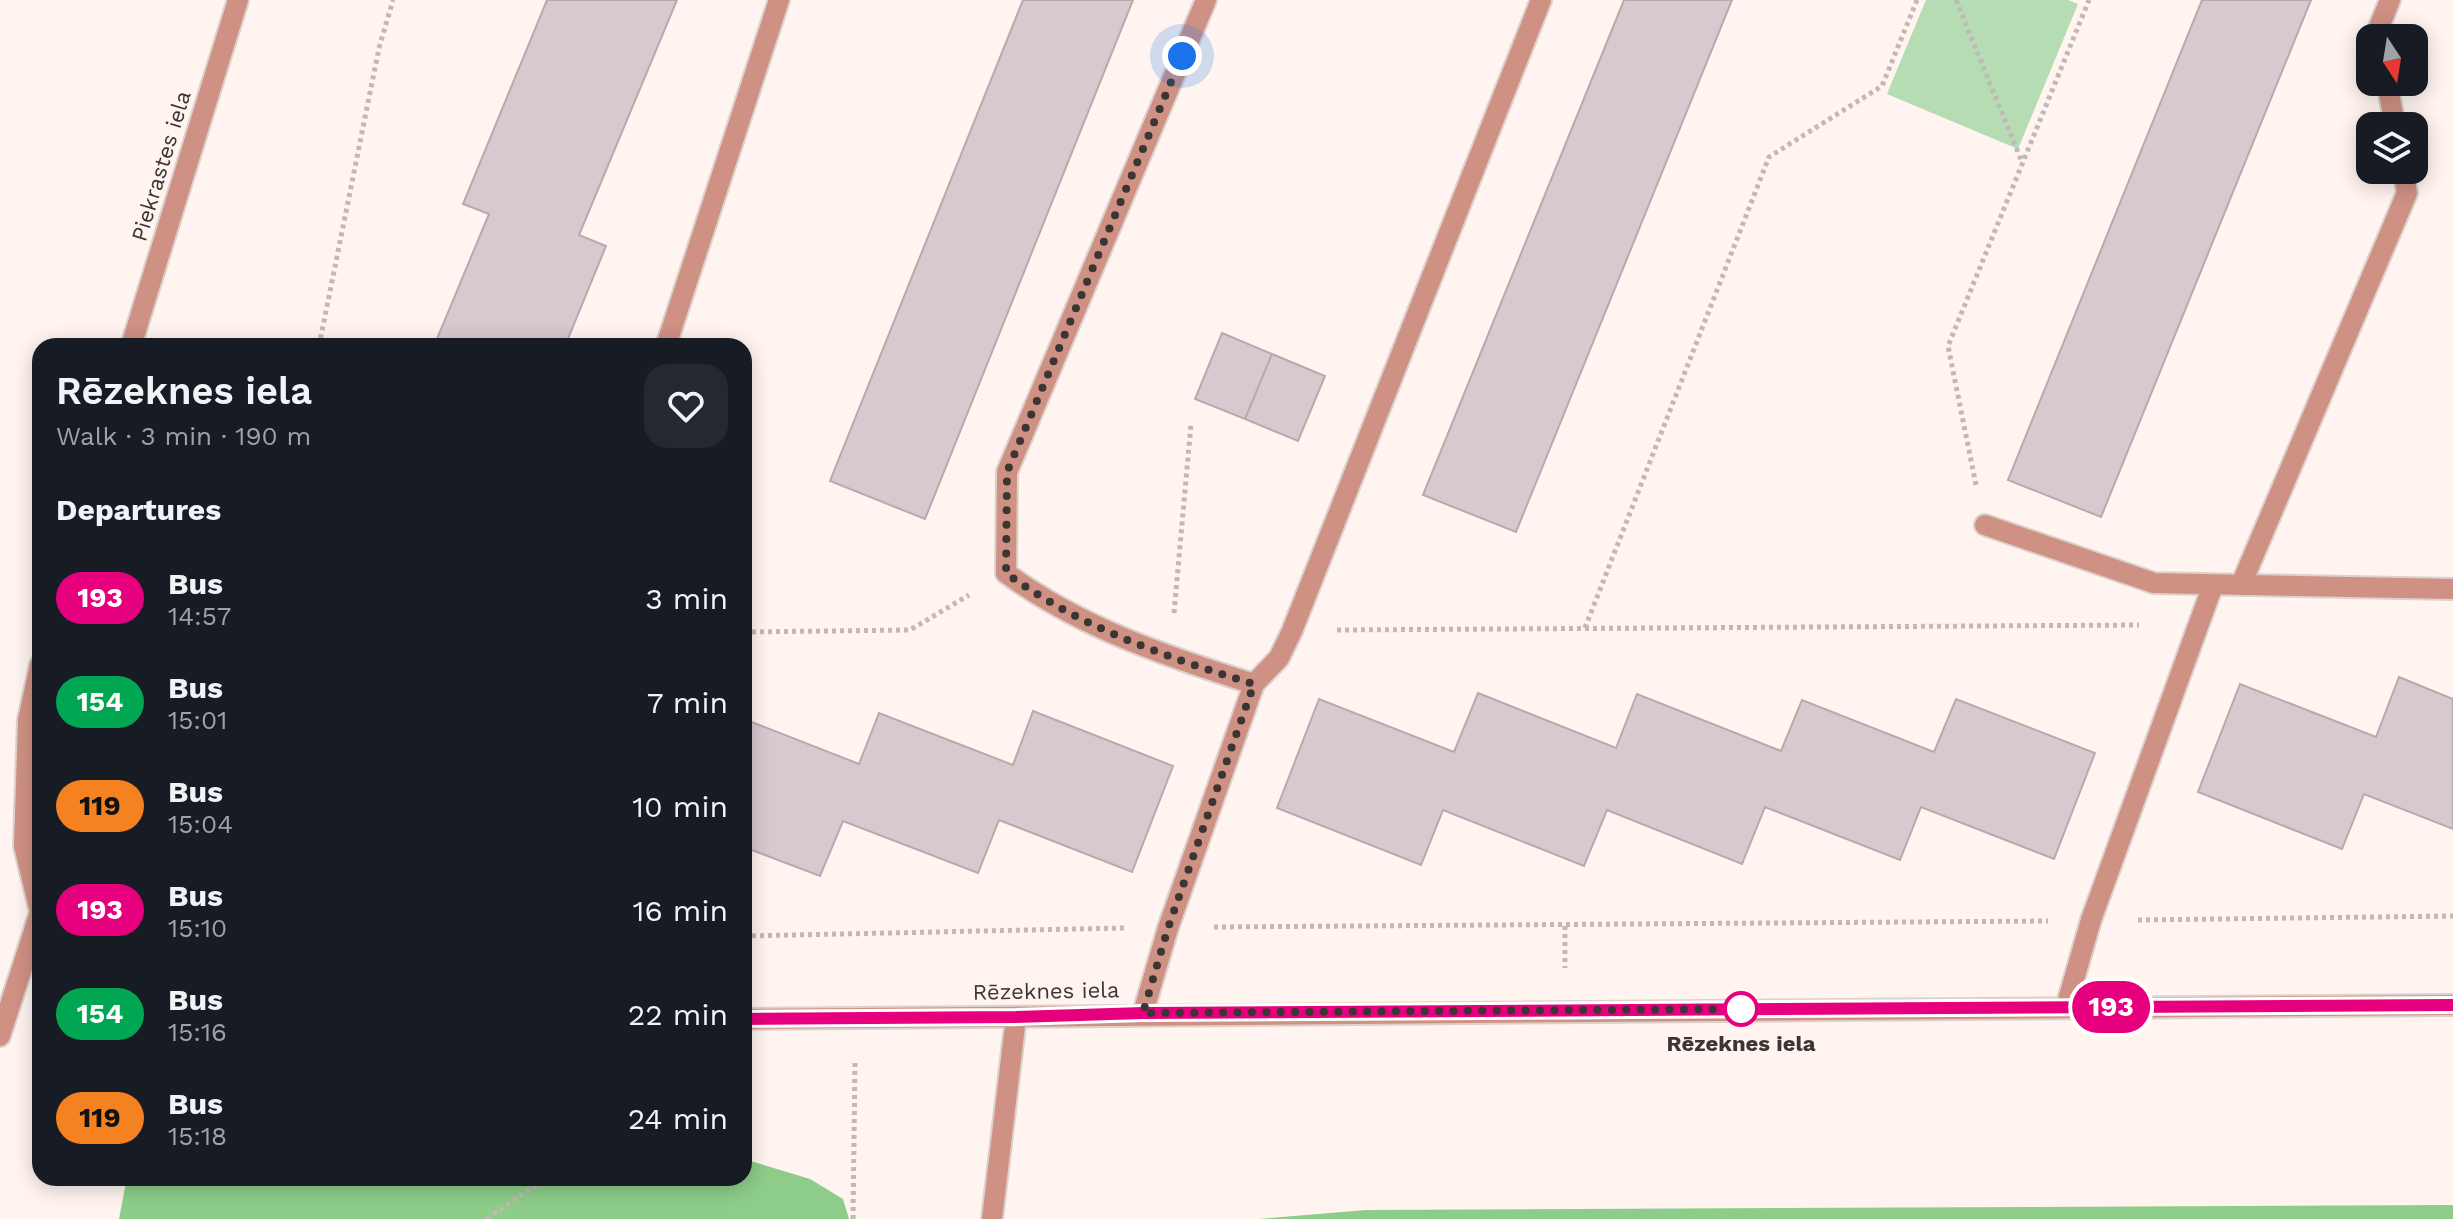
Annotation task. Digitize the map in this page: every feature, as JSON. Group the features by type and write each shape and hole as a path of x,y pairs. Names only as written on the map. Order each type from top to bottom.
{"street":[{"name":"Piekrastes iela","path":"133,338 238,0"},
{"path":"669,338 779,0"},
{"path":"1206,0 1007,472 1006,573 1040,598 1170,658 1254,684"},
{"path":"1143,1013 1168,928 1254,684 1279,658 1292,631 1541,0"},
{"path":"2380,24 2390,0"},
{"path":"2241,585 2407,193 2405,184"},
{"path":"1985,525 2154,583 2453,589"},
{"path":"2066,1007 2091,920 2213,585"},
{"path":"32,702 28,720 24,846 32,879"},
{"path":"0,1036 32,937"},
{"name":"Rēzeknes iela","path":"752,1019 1143,1013 2453,1005"},
{"path":"992,1219 1016,1017"}],"path":[{"path":"321,338 379,48 393,0"},
{"path":"1585,628 1769,157 1882,86 1917,0"},
{"path":"1956,0 2022,162"},
{"path":"1985,525 1948,346 2089,0"},
{"path":"1170,658 1191,424"},
{"path":"752,632 910,630 1006,573"},
{"path":"1292,631 2197,625"},
{"path":"752,936 1168,928 2453,916"},
{"path":"1565,926 1565,968"},
{"path":"853,1219 856,1017"},
{"path":"487,1219 534,1186"}],"green space":[{"path":"1926,0 2068,0 2078,4 2018,149 1887,94"},
{"path":"752,1161 810,1179 843,1199 849,1219 119,1219 125,1186 752,1186"},
{"path":"2453,1205 2453,1219 1259,1219 1366,1210"}],"building":[{"path":"547,0 677,0 579,235 606,246 568,338 437,338 489,214 463,204"},
{"path":"1023,0 1133,0 925,519 830,481"},
{"path":"1624,0 1732,0 1516,532 1423,495"},
{"path":"2202,0 2311,0 2101,517 2008,480"},
{"path":"1222,333 1272,354 1245,419 1195,399"},
{"path":"1272,354 1325,376 1298,441 1245,419"},
{"path":"2399,677 2453,699 2453,829 2364,794 2342,849 2198,792 2240,684 2376,737"},
{"path":"1478,693 1616,748 1637,694 1781,751 1802,700 1934,752 1956,699 2095,753 2054,859 1921,807 1900,860 1765,807 1742,864 1607,810 1584,866 1443,810 1421,865 1277,808 1319,699 1454,752"},
{"path":"1033,711 1173,766 1132,872 999,820 978,873 843,821 820,876 752,850 752,722 859,764 879,713 1013,765"}],"bus line":[{"name":"193","path":"752,1019 1143,1013 2453,1005"}],"place":[{"name":"Rēzeknes iela","path":"1741,1009"}],"route":[{"path":"1182,56 1007,472 1006,573 1040,598 1170,658 1254,684 1168,928 1143,1013 1753,1009 1741,1009"}]}
